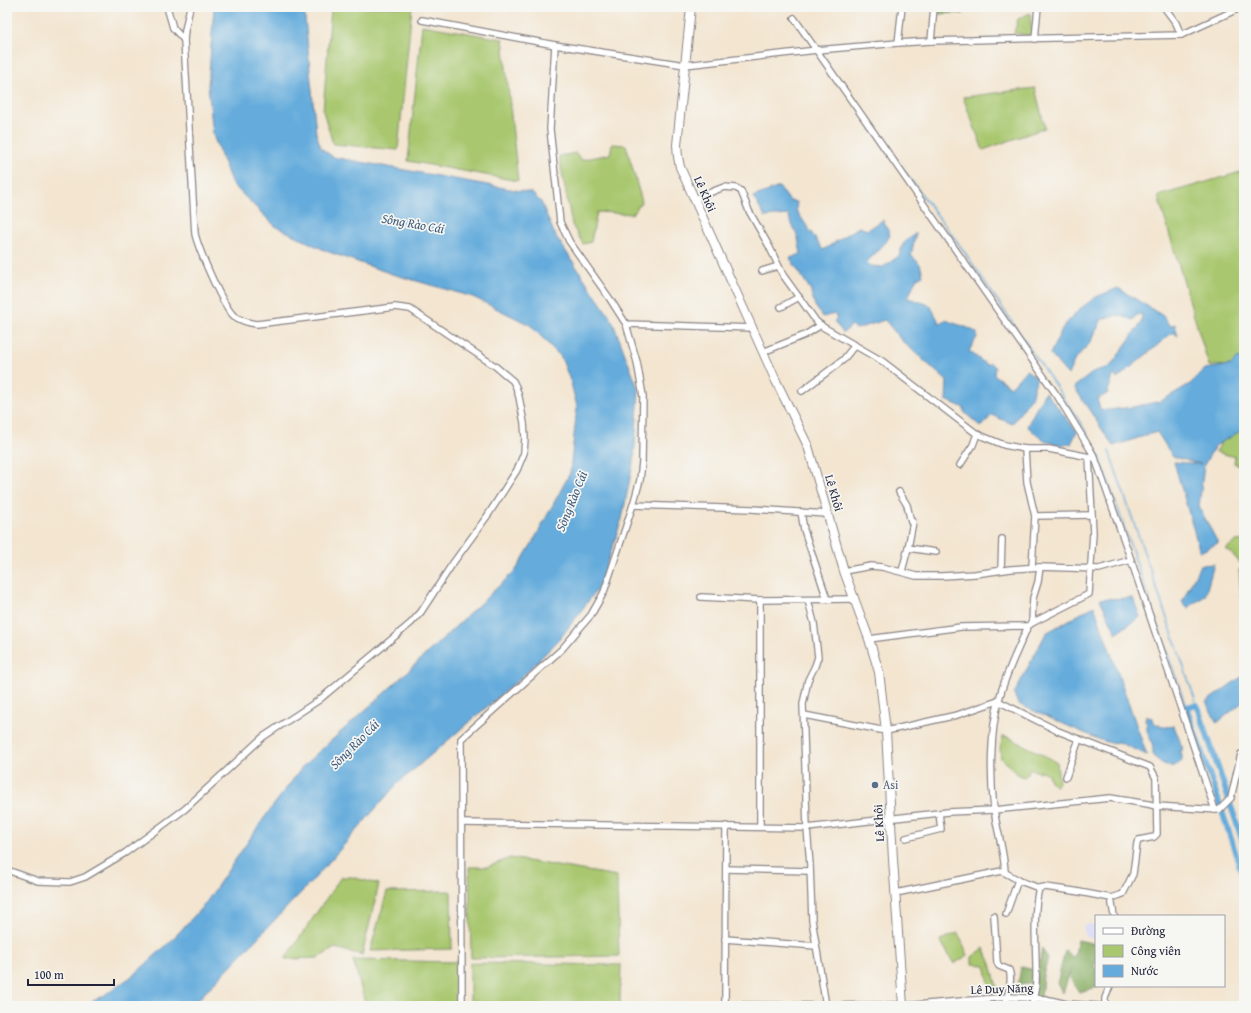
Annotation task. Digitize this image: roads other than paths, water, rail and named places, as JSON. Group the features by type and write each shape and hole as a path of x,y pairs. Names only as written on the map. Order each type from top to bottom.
{"street":[{"path":"167,7 173,28 184,40"},
{"path":"7,870 38,881 77,881 125,853 186,809 263,737 319,700 411,623 496,504 517,470 524,453 524,423 516,387 513,381 495,366 410,309 395,308 257,324 242,321 230,312 202,254 195,234 184,40 190,7"},
{"name":"Lê Khôi","path":"691,7 677,145 680,167 776,381 808,446 844,571 880,672 886,731 890,819 904,1006"},
{"path":"898,43 902,7"},
{"path":"931,41 934,7"},
{"path":"1035,39 1038,7"},
{"path":"1164,7 1176,23 1181,35"},
{"path":"422,20 555,45 685,65 817,50 931,41 1181,35 1242,7"},
{"path":"794,18 1058,397 1092,457 1131,560 1217,810"},
{"path":"462,1006 461,740 562,649 591,615 604,592 633,505 642,462 643,396 637,362 626,324 569,241 560,222 550,129 555,45"},
{"path":"694,199 724,187 736,188 740,191 778,266 810,314 821,325 891,367 977,434 1004,445 1025,449 1049,449 1092,457"},
{"path":"762,271 778,266"},
{"path":"781,307 799,298"},
{"path":"626,324 753,328"},
{"path":"763,352 805,335 821,325"},
{"path":"802,391 843,360 855,345"},
{"path":"960,465 973,445 977,434"},
{"path":"1025,449 1027,482 1035,516 1032,567"},
{"path":"869,639 961,627 1030,624 1089,594 1093,534 1092,457"},
{"path":"899,492 907,505 912,522 908,548 902,571"},
{"path":"633,505 752,508 827,514"},
{"path":"802,512 804,530 827,599"},
{"path":"1035,516 1092,516"},
{"path":"1001,570 1002,539"},
{"path":"908,548 936,552"},
{"path":"844,571 871,566 902,571 916,576 932,576 975,574 1032,567 1099,569 1131,560"},
{"path":"1005,872 1005,860 994,810 992,768 994,723 998,701 1030,624 1032,598 1038,582 1040,567"},
{"path":"701,597 760,600 854,599"},
{"path":"760,600 760,826"},
{"path":"808,600 814,623 818,657 808,680 803,704 807,828 812,920 826,1006"},
{"path":"804,715 886,731 957,715 998,701 1058,731 1150,767 1156,778 1157,834 1154,837 1138,840 1133,874 1123,894 1111,898 1074,891 1045,887 1039,888 1018,880 1002,871 896,893"},
{"path":"1066,777 1079,740"},
{"path":"462,823 760,826 807,828 939,813 994,810 1110,798 1156,806 1217,810 1230,799 1233,792 1241,754 1244,754"},
{"path":"906,838 941,829 939,813"},
{"path":"725,1005 726,826"},
{"path":"726,869 810,871"},
{"path":"1006,914 1018,880"},
{"path":"1032,1006 1036,983 1036,918 1039,888"},
{"path":"1111,898 1114,915"},
{"path":"994,916 996,962 999,966 1009,970 1010,974 1008,997 1005,1006"},
{"path":"725,939 816,946"},
{"path":"1105,1006 1110,987"},
{"name":"Lê Duy Năng","path":"725,1005 904,1006 1008,997 1045,999 1067,1004 1099,1006"}],"water":[{"name":"Sông Rào Cái","path":"214,7 304,7 316,133 321,148 333,157 532,193 541,202 555,235 612,320 639,391 634,458 622,519 599,587 559,640 523,676 397,784 315,878 192,1006 83,1006 103,996 135,974 170,942 205,904 264,818 304,765 392,686 516,570 570,473 577,407 571,383 561,357 530,325 473,297 392,274 326,251 275,226 232,184 213,135 208,86"},
{"path":"779,187 790,201 797,202 796,210 823,250 859,227 867,230 883,220 890,235 886,242 867,262 870,266 883,267 899,256 903,244 916,233 911,255 920,264 923,275 916,279 908,298 930,305 940,324 946,320 977,333 977,337 969,351 987,365 990,363 995,367 994,375 1011,387 1026,370 1037,377 1031,398 1012,424 992,415 981,427 964,412 964,408 946,400 947,381 902,341 885,320 856,329 852,325 843,333 834,321 837,318 834,314 823,317 815,306 810,289 790,258 801,254 798,238 788,215 765,217 753,197"},
{"path":"1118,288 1163,316 1170,326 1175,324 1178,336 1173,332 1117,379 1114,374 1107,394 1097,399 1100,409 1108,410 1133,407 1161,401 1190,384 1205,369 1231,365 1238,358 1244,362 1244,428 1215,446 1204,465 1199,507 1218,543 1200,552 1174,462 1201,464 1173,457 1157,432 1113,446 1074,387 1095,371 1110,367 1141,323 1142,314 1136,315 1133,320 1118,315 1102,319 1090,343 1074,361 1068,375 1050,354 1063,327 1081,308 1096,297"},
{"path":"1045,392 1077,431 1071,444 1057,444 1042,439 1027,426"},
{"path":"1214,564 1205,596 1187,608 1182,602 1200,565"},
{"path":"1133,598 1140,617 1116,633 1100,599"},
{"path":"1094,606 1147,755 1118,742 1110,743 1098,739 1018,704 1014,694 1046,633"},
{"path":"1244,675 1244,701 1217,723 1206,702"},
{"path":"1146,715 1151,717 1155,724 1168,727 1174,726 1181,747 1183,746 1182,751 1180,751 1182,761 1178,764 1174,766 1167,766 1153,756 1152,744 1145,720"}],"waterway":[{"path":"888,149 963,250 1082,425 1100,457 1186,707"},
{"path":"1109,451 1197,705"},
{"path":"1244,845 1197,705 1186,707 1244,879"}],"place":[{"name":"Asi","path":"875,785"}]}
